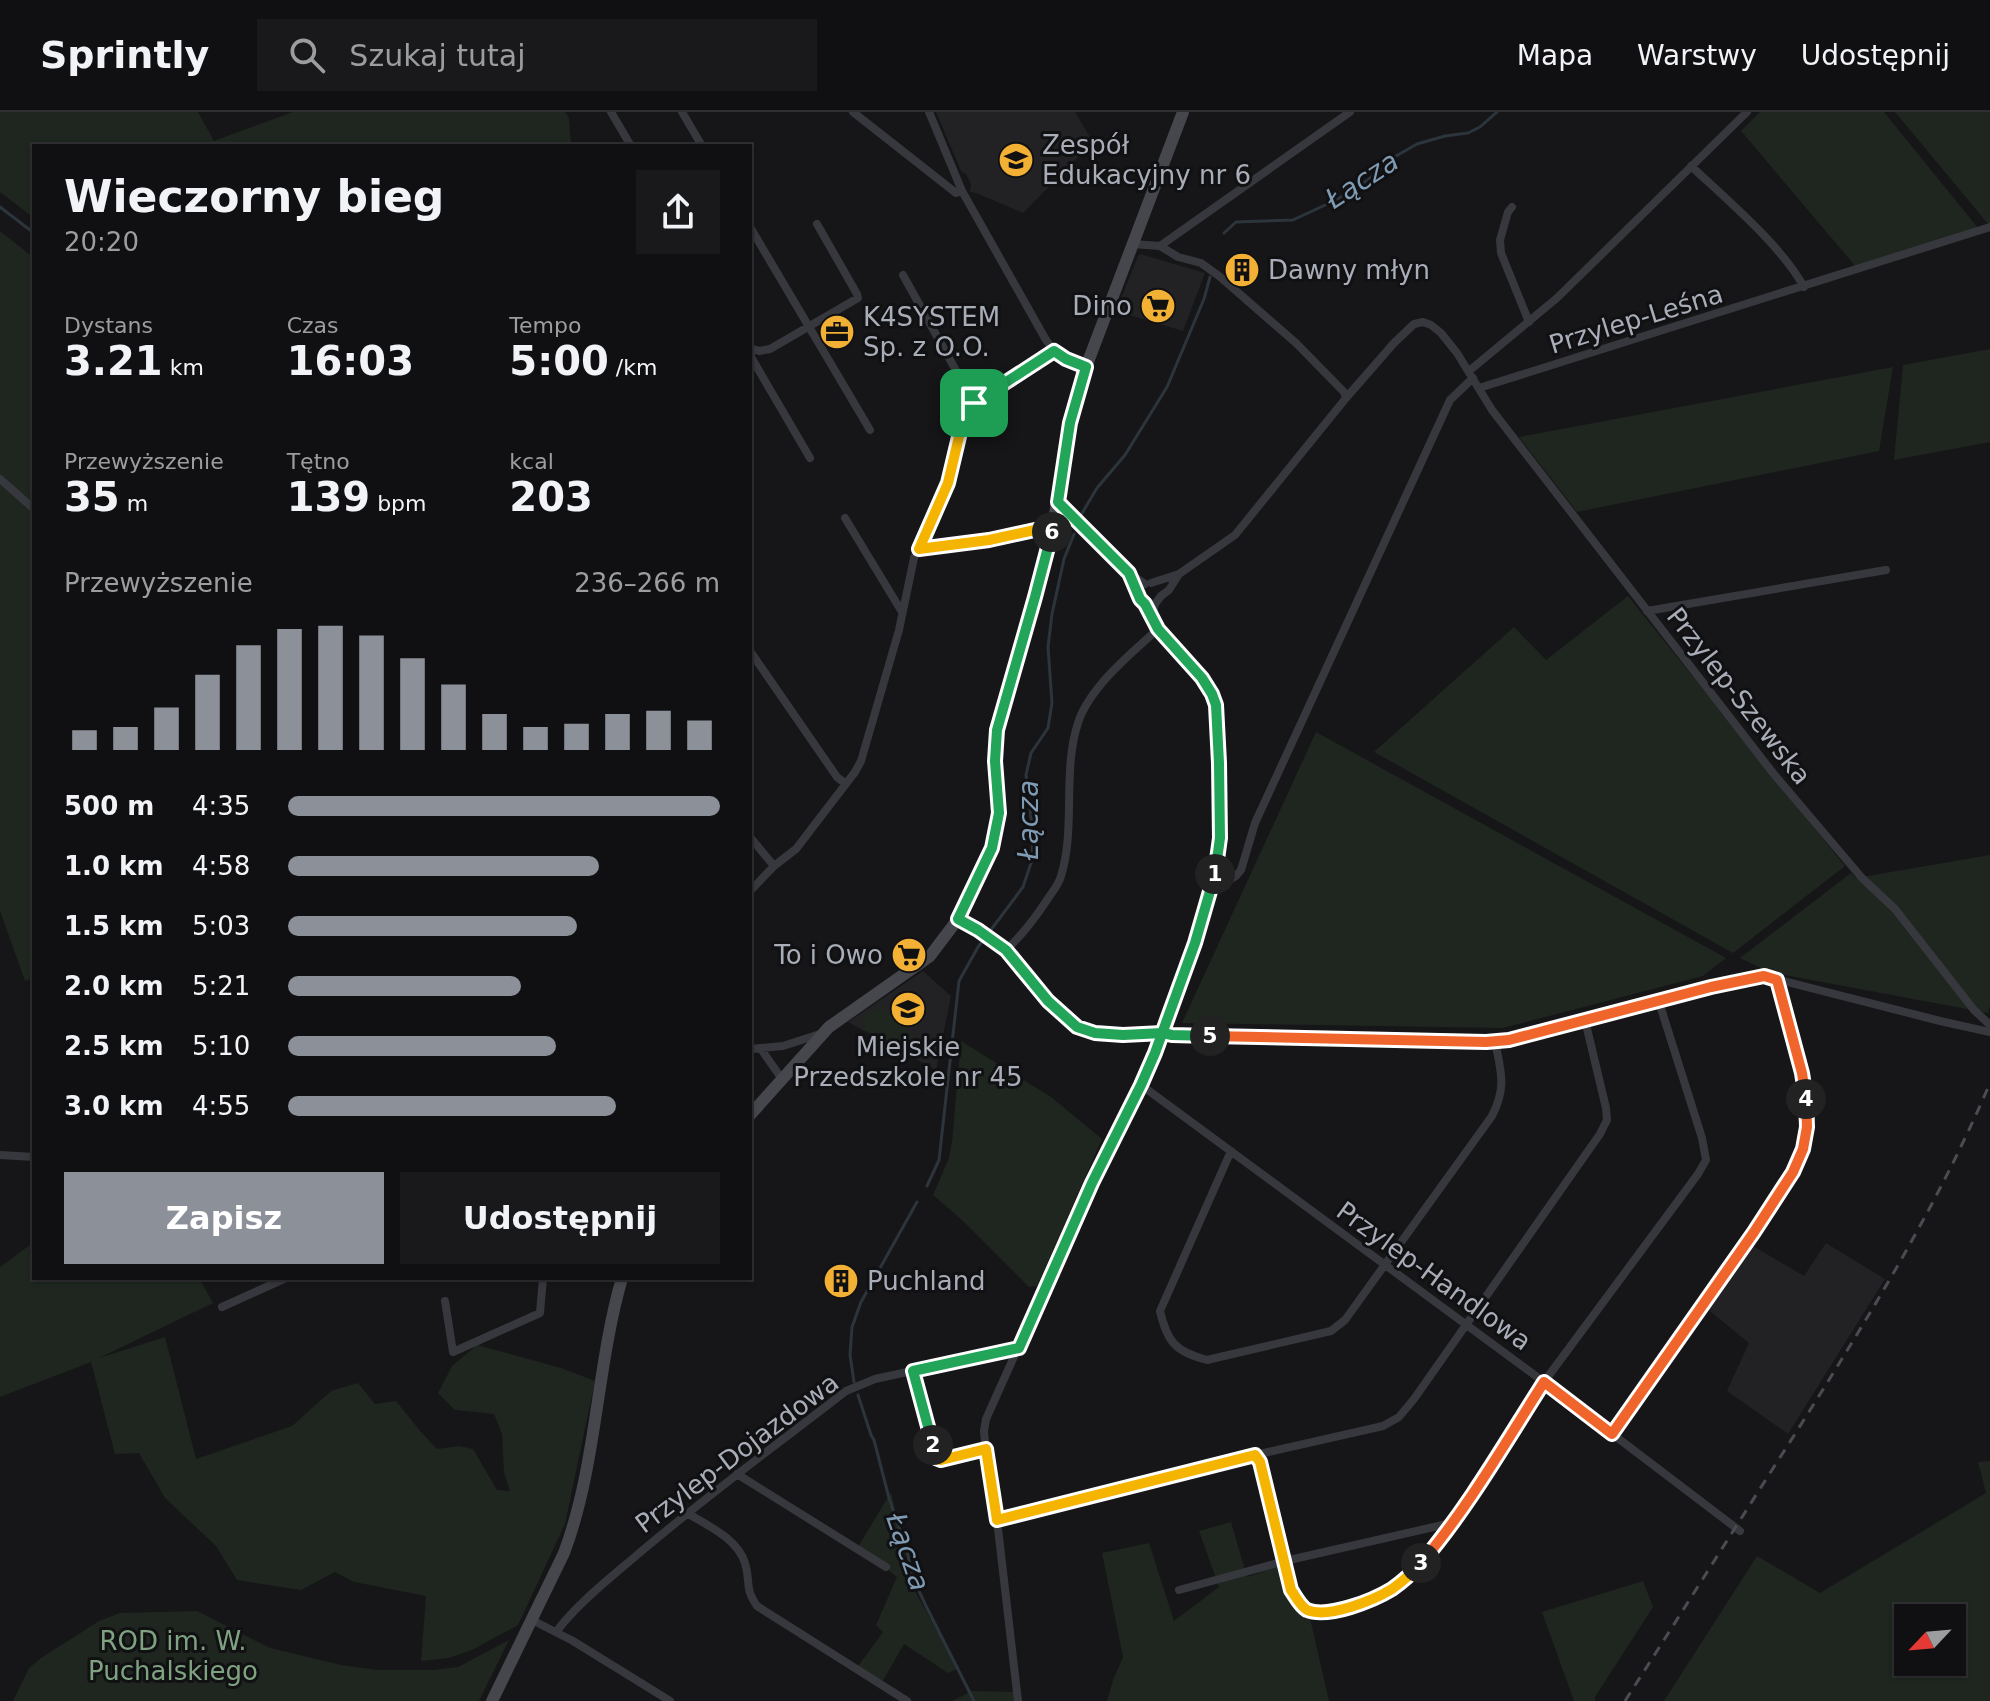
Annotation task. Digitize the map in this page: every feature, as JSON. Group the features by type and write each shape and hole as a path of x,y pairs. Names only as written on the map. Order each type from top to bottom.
{"main road":[{"path":"752,1113 823,1033 849,1011 930,956 958,919 992,848 999,813 995,761 997,730 1053,526 1070,423 1086,367 1183,112"},
{"path":"496,1699 564,1553 577,1513 622,1280"}],"street":[{"path":"611,112 630,144"},
{"path":"682,112 701,144"},
{"path":"853,112 956,193 962,191"},
{"path":"929,112 962,191 1054,351 1086,367"},
{"path":"1160,246 1350,112"},
{"path":"1210,892 1241,870 1255,823 1450,400 1471,375 1557,298 1747,112"},
{"path":"1691,166 1753,225 1796,273 1804,287"},
{"path":"1512,207 1500,240 1501,253 1529,322"},
{"path":"752,348 770,349 858,298 817,224"},
{"name":"Przylep-Leśna","path":"1479,388 1990,227"},
{"path":"752,230 870,430"},
{"path":"1132,244 1160,246 1178,257 1201,263 1298,345 1344,392 1346,398 1235,535 1179,574 1145,587 1140,599 1150,604"},
{"path":"903,275 974,403"},
{"name":"Przylep-Szewska","path":"1346,398 1414,324 1423,322 1441,333 1519,445 1773,773 1862,878 1895,909 1974,1010 1990,1025"},
{"path":"752,889 796,849 855,772 864,752 914,558 948,483 962,424 974,403 1054,351"},
{"path":"752,359 810,458"},
{"path":"0,479 32,507"},
{"path":"1058,502 1145,587 1158,586 1161,596"},
{"path":"845,518 902,612"},
{"path":"919,549 989,540 1053,526"},
{"path":"1647,611 1886,570"},
{"path":"1150,604 1169,590 1179,574"},
{"path":"1018,1701 986,1449 986,1419 1163,1033 1216,872 1220,838 1216,705 1202,678 1158,629 1152,619 1150,604"},
{"path":"1006,950 1030,927 1061,878 1068,833 1073,744 1079,719 1108,677 1158,629"},
{"path":"752,654 837,777 846,784"},
{"path":"752,839 774,866"},
{"path":"958,919 1006,950 1048,1001 1077,1027 1095,1033 1509,1040 1764,976 1990,1032"},
{"path":"1612,1434 1754,1232 1793,1172 1803,1149 1807,1127 1802,1073 1777,980"},
{"path":"1255,1455 1260,1462 1291,1590 1303,1608 1315,1612 1336,1611 1366,1602 1392,1589 1416,1568 1452,1523 1544,1382 1706,1160 1702,1138 1659,1002"},
{"path":"997,1520 1383,1426 1399,1417 1607,1120 1585,1020"},
{"path":"752,1049 783,1046 823,1033"},
{"path":"1231,1151 1160,1311 1164,1330 1174,1345 1189,1356 1207,1360 1331,1331 1345,1320 1492,1116 1503,1082 1495,1041"},
{"path":"761,1049 782,1079"},
{"name":"Przylep-Handlowa","path":"1141,1085 1544,1382 1740,1531"},
{"path":"0,1155 32,1157"},
{"path":"222,1307 282,1280"},
{"path":"445,1301 453,1352 540,1313 543,1280"},
{"name":"Przylep-Dojazdowa","path":"556,1632 624,1566 687,1513 846,1391 875,1379 1019,1348"},
{"path":"913,1371 936,1458 941,1460 986,1449"},
{"path":"737,1474 886,1567"},
{"path":"687,1513 735,1545 742,1555 750,1596 757,1606 907,1701"},
{"path":"1179,1590 1285,1561 1452,1523"},
{"path":"532,1620 670,1701"}],"shaded area":[{"name":"Zespół Edukacyjny nr 6","path":"936,112 1075,112 1093,142 1023,213 970,192 971,184 961,171"},
{"path":"1140,254 1205,273 1183,331 1116,311"},
{"name":"Miejskie Przedszkole nr 45","path":"923,971 951,996 936,1070 848,1022"},
{"path":"1748,1243 1804,1276 1826,1243 1885,1279 1788,1434 1727,1391 1749,1343 1706,1308"}],"green space":[{"path":"0,112 198,112 214,141 293,112 565,112 569,118 571,144 32,144 32,216 0,192"},
{"path":"1760,112 1884,112 1978,228 1856,267 1741,131"},
{"path":"1895,112 1990,112 1990,224 1988,224"},
{"path":"0,231 32,256 32,979 25,981 0,911"},
{"path":"1990,349 1990,442 1894,460 1903,365"},
{"path":"1893,367 1879,451 1577,512 1519,437"},
{"path":"1628,596 1845,866 1733,953 1374,752 1514,627 1546,660"},
{"path":"1316,732 1726,958 1703,976 1503,1028 1182,1023"},
{"path":"1990,855 1988,1013 1769,972 1740,958 1851,873 1856,878"},
{"path":"882,1006 920,1044 916,1057 866,1030 862,1018"},
{"path":"961,1041 1051,1097 1102,1139 1037,1286 1029,1287 933,1195 949,1158 952,1142"},
{"path":"32,1243 32,1280 200,1280 213,1303 99,1358 165,1337 196,1459 292,1426 331,1391 358,1383 375,1404 396,1401 437,1449 459,1446 473,1449 497,1490 510,1491 504,1473 502,1434 494,1414 455,1410 438,1393 452,1366 477,1345 561,1368 595,1381 565,1524 518,1625 474,1649 449,1658 421,1661 426,1596 354,1582 335,1572 301,1590 237,1580 216,1546 165,1498 139,1453 115,1454 91,1362 0,1397 0,1267"},
{"path":"1990,1461 1990,1701 1664,1701 1757,1556 1820,1593 1986,1493 1978,1462"},
{"path":"891,1492 912,1586 971,1691 1016,1692 1016,1701 974,1701 972,1698 973,1701 952,1701 968,1693 957,1669 948,1673 904,1644 881,1684 856,1669 883,1632 876,1625 897,1577 858,1547"},
{"path":"1231,1522 1247,1577 1282,1565 1292,1603 1302,1615 1310,1618 1329,1701 1107,1701 1123,1657 1102,1553 1149,1543 1174,1621 1219,1587 1199,1531"},
{"path":"1643,1581 1653,1607 1595,1701 1574,1701 1542,1612"},
{"name":"ROD im. W. Puchalskiego","path":"197,1611 270,1648 377,1670 458,1667 509,1640 479,1701 13,1701 29,1668 99,1621 120,1613"}],"waterway":[{"name":"Łącza","path":"1224,233 1236,222 1293,220 1338,199 1417,144 1468,133 1497,112"},
{"path":"0,207 32,231"},
{"name":"Łącza","path":"1081,515 1097,488 1125,455 1167,387 1204,299 1210,277"},
{"name":"Łącza","path":"927,1186 939,1160 959,981 978,947 1023,887 1032,860 1033,834 1026,775 1031,753 1048,728 1052,703 1048,647 1052,614 1064,559 1074,534"},
{"name":"Łącza","path":"854,1382 850,1355 852,1327 861,1302 917,1202"},
{"name":"Łącza","path":"858,1395 913,1578 974,1701"}],"railway":[{"path":"1625,1701 1875,1305 1947,1175 1990,1083"}],"place":[{"name":"Zespół Edukacyjny nr 6","path":"1016,160"},
{"name":"Dawny młyn","path":"1242,270"},
{"name":"Dino","path":"1158,306"},
{"name":"K4SYSTEM Sp. z O.O.","path":"837,332"},
{"name":"To i Owo","path":"909,955"},
{"name":"Miejskie Przedszkole nr 45","path":"908,1009"},
{"name":"Puchland","path":"841,1281"}],"route":[{"path":"974,403 962,424 948,483 919,549 989,540 1053,526 997,730 997,828 985,866 958,919 1006,950 1048,1001 1077,1027 1095,1033 1123,1035 1163,1033 1486,1042 1509,1040 1711,987 1764,976 1777,980 1802,1073 1807,1127 1803,1149 1793,1172 1754,1232 1612,1434 1544,1382 1468,1501 1435,1546 1392,1589 1366,1602 1336,1611 1315,1612 1303,1608 1291,1590 1260,1462 1255,1455 997,1520 986,1449 941,1460 936,1458 913,1371 1019,1348 1163,1033 1216,872 1220,838 1218,727 1216,705 1208,686 1158,629 1129,573 1058,502 1070,423 1086,367 1054,351 974,403"}]}
